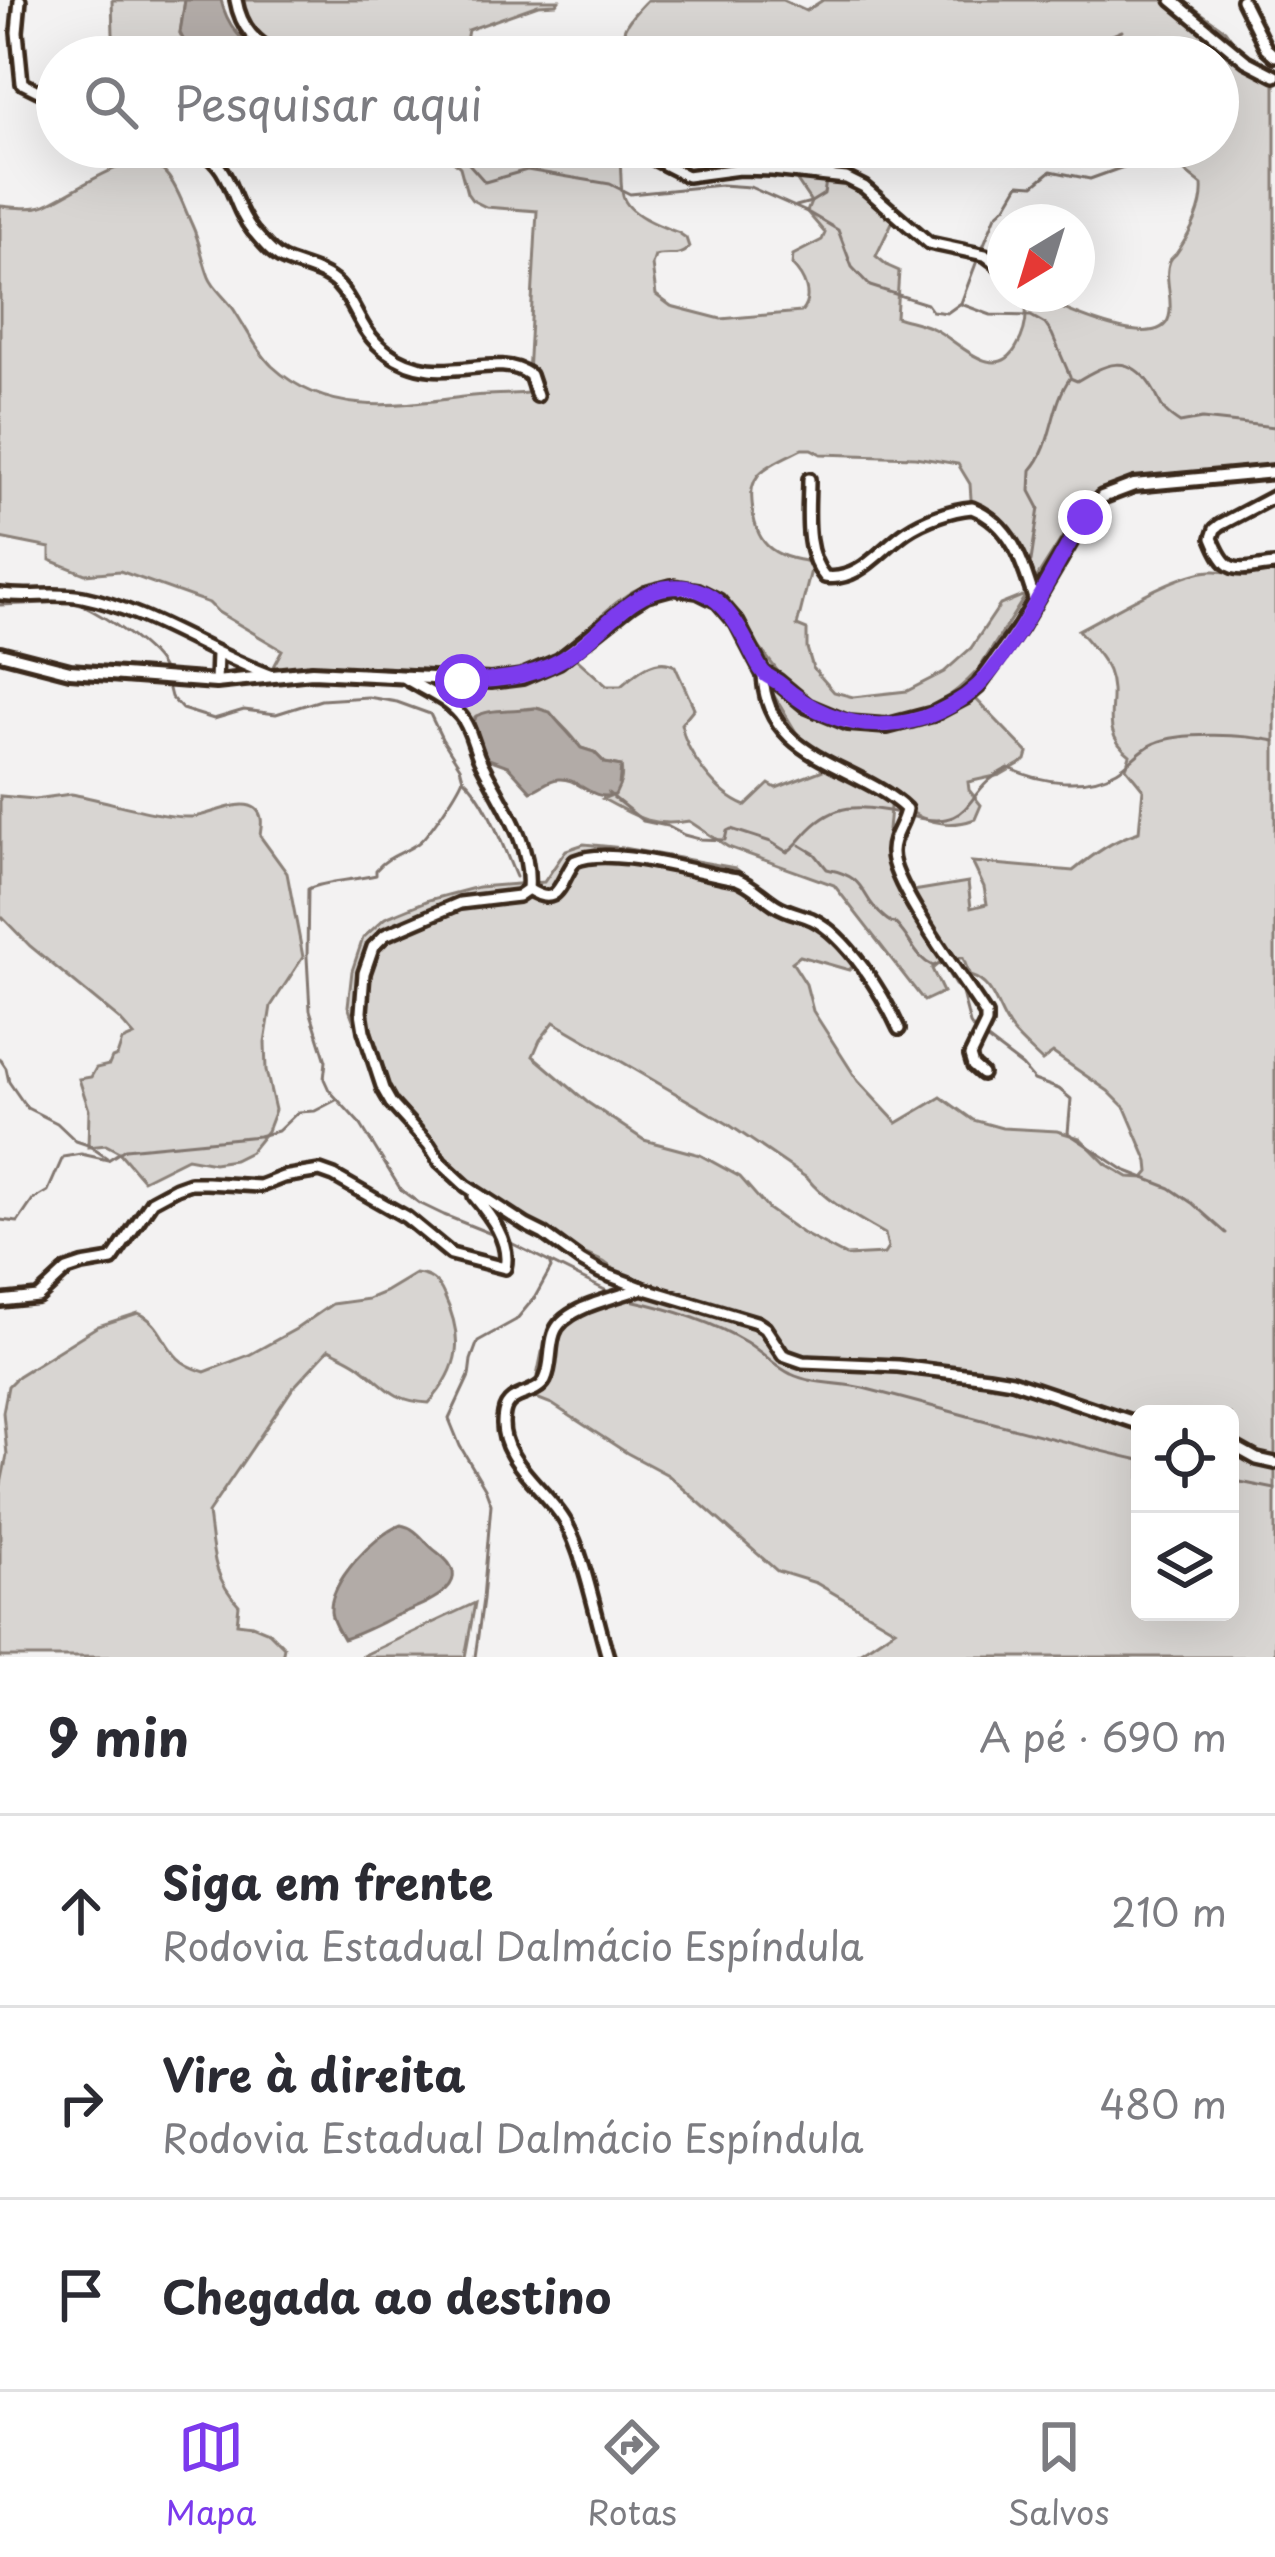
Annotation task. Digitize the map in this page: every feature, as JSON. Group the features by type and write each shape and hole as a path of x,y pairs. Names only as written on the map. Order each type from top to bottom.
{"main road":[{"path":"0,653 70,671 216,682 312,672 491,681 542,670 576,650 646,594 672,587 698,591 718,601 737,623 763,673 807,706 848,723 910,722 951,706 977,686 1102,496 1134,485 1275,472"}],"street":[{"path":"20,0 17,32 22,83 36,91"},
{"path":"236,0 250,36"},
{"path":"1172,0 1215,36"},
{"path":"1242,0 1266,48 1275,56"},
{"path":"1239,56 1275,76"},
{"path":"220,168 241,215 262,242 286,261 333,280 361,326 387,353 438,371 509,365 530,375 538,396"},
{"path":"668,168 687,176 772,170 846,178 864,187 928,243 987,256"},
{"path":"809,478 812,550 825,577 858,570 910,529 972,508 995,522 1013,544 1035,602"},
{"path":"1275,496 1220,525 1212,538 1222,562 1231,568 1275,565"},
{"path":"0,594 88,598 272,676"},
{"path":"216,682 217,653"},
{"path":"763,673 767,705 795,742 906,809 891,848 892,859 921,916 986,1015 970,1056 982,1075"},
{"path":"405,679 450,705 465,722 517,830 529,872 528,889"},
{"path":"528,889 538,896 555,894 571,866 593,856 748,883 774,904 827,929 884,996 899,1029"},
{"path":"0,1301 38,1297 67,1270 112,1260 152,1201 190,1184 260,1186 320,1171 406,1216 458,1258 503,1269 508,1266 492,1219 383,1089 364,1031 361,997 373,947 386,935 460,903 518,896 528,889"},
{"path":"466,1186 600,1272 756,1322 783,1354 802,1362 898,1366 988,1377 1131,1421"},
{"path":"608,1657 570,1531 549,1497 513,1456 505,1438 504,1412 516,1396 539,1388 544,1381 553,1337 562,1321 641,1288"},
{"path":"1239,1449 1275,1463"}],"shaded area":[{"path":"112,0 185,0 181,36 113,34"},
{"path":"185,0 221,0 240,36 182,36"},
{"path":"236,0 559,0 468,30 467,36 263,36 241,13"},
{"path":"647,0 782,0 806,11 823,0 1183,0 1229,36 623,36"},
{"path":"1239,49 1275,72 1275,465 1118,485 1097,495 1079,511 979,669 938,703 914,713 854,717 808,701 719,602 684,582 643,586 557,654 515,672 294,680 270,672 282,650 209,603 120,571 85,574 50,560 50,548 0,538 0,206 45,205 119,168 160,168 172,182 195,231 211,282 272,366 316,394 388,405 527,393 537,211 486,207 472,200 460,168 621,168 626,203 679,233 689,247 678,254 655,256 656,295 671,306 721,319 801,312 807,294 792,265 793,255 822,240 825,233 807,212 811,202 797,181 800,168 852,168 847,171 898,210 876,256 899,271 896,317 929,327 976,357 998,362 1017,346 1026,312 1072,312 1130,330 1162,327 1169,317 1170,260 1195,221 1202,185 1181,168 1239,168","holes":["802,449 821,454 915,457 958,464 970,484 972,513 1000,538 1025,595 1000,605 971,648 944,672 907,691 853,697 834,692 813,668 807,630 797,626 813,562 786,557 761,538 753,516 753,484 763,470"]},
{"path":"1275,565 1275,1657 853,1657 895,1629 816,1583 777,1571 668,1475 552,1404 521,1392 536,1381 542,1352 558,1328 589,1311 616,1304 623,1281 604,1262 567,1246 446,1166 378,1086 348,1006 352,971 363,938 385,918 429,900 478,887 544,882 566,850 584,844 735,868 769,895 813,914 857,962 849,970 800,956 792,962 806,984 813,1011 858,1081 897,1123 941,1097 973,1120 1080,1138 1106,1164 1128,1177 1144,1178 1148,1162 1125,1108 1053,1053 1042,1061 1012,1031 985,985 970,976 963,958 945,958 932,969 943,992 924,1001 834,885 728,847 689,821 654,822 603,799 619,787 621,766 605,763 581,748 561,724 541,710 487,713 475,717 474,726 423,682 497,683 572,655 607,686 621,686 646,667 668,663 675,666 694,708 681,724 689,748 714,783 746,806 769,784 776,788 836,765 799,737 768,686 815,717 870,732 925,725 971,694 1028,753 1026,760 1000,775 968,782 981,805 975,819 951,824 930,821 891,796 887,842 907,892 968,882 971,908 987,904 972,862 1073,871 1104,848 1139,832 1143,789 1126,768 1130,755 1114,736 1108,671 1078,630 1196,573 1247,576","holes":["554,1022 728,1124 807,1178 833,1202 885,1234 888,1248 884,1254 846,1256 802,1233 768,1209 740,1177 700,1155 644,1140 587,1102 533,1056"]},
{"path":"536,708 550,712 581,748 605,763 621,766 615,795 598,795 565,779 531,791 508,766 486,758 473,726 476,716"},
{"path":"71,794 178,817 250,806 260,815 260,836 287,873 303,957 271,1006 266,1070 275,1110 267,1131 250,1152 234,1160 214,1163 187,1158 143,1180 119,1152 106,1145 88,1147 89,1110 79,1079 109,1065 122,1041 134,1036 0,915 0,796 35,799"},
{"path":"415,1274 439,1286 455,1325 453,1364 429,1403 396,1395 329,1349 293,1388 208,1513 219,1573 239,1605 237,1623 269,1632 284,1647 282,1657 0,1657 0,1489 7,1455 3,1412 8,1386 18,1376 98,1326 138,1313 181,1360 205,1372 249,1355 332,1304 368,1299"},
{"path":"401,1525 416,1532 449,1564 451,1584 431,1600 343,1639 331,1612 337,1587 366,1549"},
{"path":"475,1603 465,1657 360,1657"}],"waterway":[{"path":"1110,36 1122,31"},
{"path":"473,168 485,182 527,170 610,184 630,194 721,185 750,187 838,230 852,267 870,286 927,304 932,311 947,313 961,303 978,258"},
{"path":"982,249 996,215 1019,184 1034,185 1051,171 1090,179 1121,168"},
{"path":"796,206 824,194 826,181"},
{"path":"961,304 991,315 1031,316 1045,324 1070,376"},
{"path":"1031,561 1039,508 1030,491 1031,470 1044,449 1070,378 1077,381 1107,366 1125,365 1142,375 1164,410 1180,423 1202,419 1275,427"},
{"path":"0,605 81,605 140,643 164,672"},
{"path":"167,681 171,697 182,709 214,719 244,710 276,714 321,700 368,697 430,714 463,778 487,811 516,877"},
{"path":"914,817 934,820 959,813 994,776 1009,768 1049,780 1078,782 1105,777 1167,739 1214,735 1275,741"},
{"path":"463,778 423,839 386,861 376,875 308,889 310,1010 326,1061 324,1079 329,1090 361,1125 401,1190 444,1215 499,1237"},
{"path":"608,793 643,821 684,835 725,840 731,829 787,852 819,821 839,810 895,812"},
{"path":"800,845 827,869 851,877 923,959 933,966 942,963 961,989 976,1033"},
{"path":"985,1038 1034,1080 1071,1099 1068,1133 1124,1170 1170,1188 1226,1233"},
{"path":"0,1059 27,1108 107,1158"},
{"path":"0,1220 18,1222 33,1200 48,1191 63,1157 81,1154 108,1160 125,1149 259,1136 278,1131 298,1112 315,1111 336,1100"},
{"path":"507,1241 611,1293"},
{"path":"475,1657 491,1504 449,1419 469,1376 478,1341 516,1320 535,1297 551,1268 549,1262"},
{"path":"626,1299 718,1327 800,1378 863,1388 1131,1458"},
{"path":"1239,1482 1275,1489"}],"route":[{"path":"462,681 491,681 542,670 576,650 646,594 686,588 728,610 763,673 807,706 866,726 910,722 951,706 988,675 1085,517"}]}
